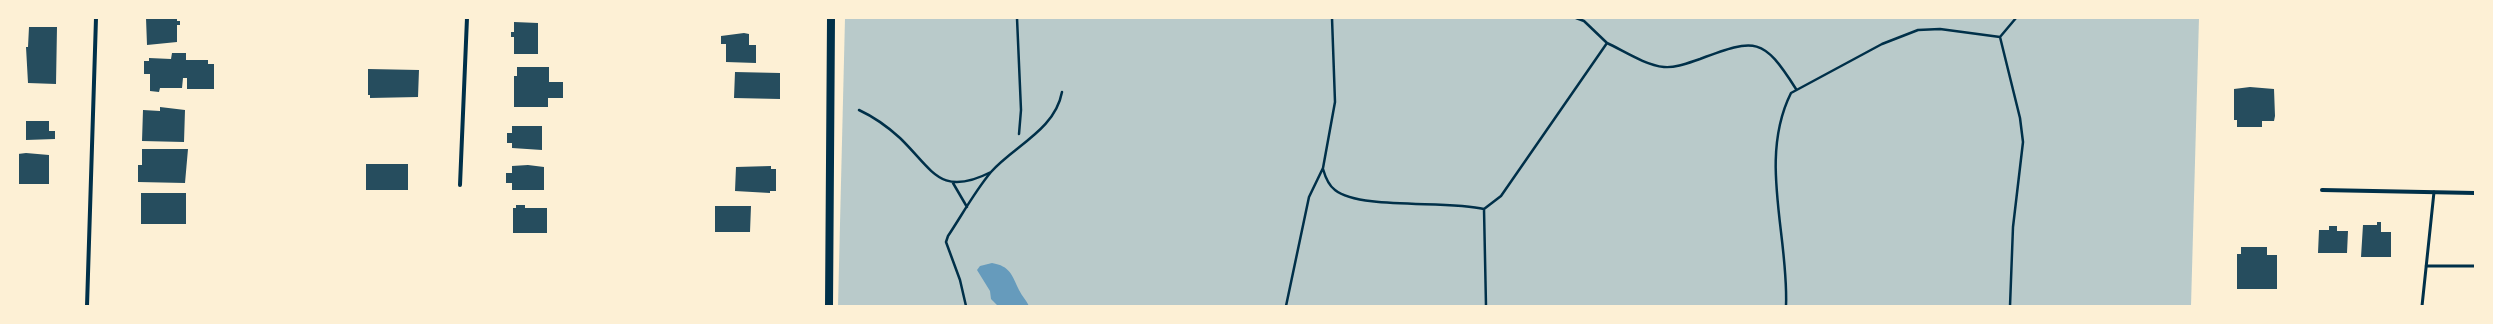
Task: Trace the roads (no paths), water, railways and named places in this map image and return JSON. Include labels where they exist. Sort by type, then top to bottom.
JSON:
[{"type":"main road","points":[[829,306],[831,18]]},
{"type":"street","points":[[87,306],[96,18]]},
{"type":"street","points":[[460,185],[468,18]]},
{"type":"street","points":[[2322,190],[2475,193]]},
{"type":"lane","points":[[2422,306],[2434,192]]},
{"type":"lane","points":[[2426,266],[2475,266]]},
{"type":"water","points":[[992,263],[1003,266],[1010,272],[1029,306],[998,306],[991,299],[990,291],[977,270],[980,266]]}]
